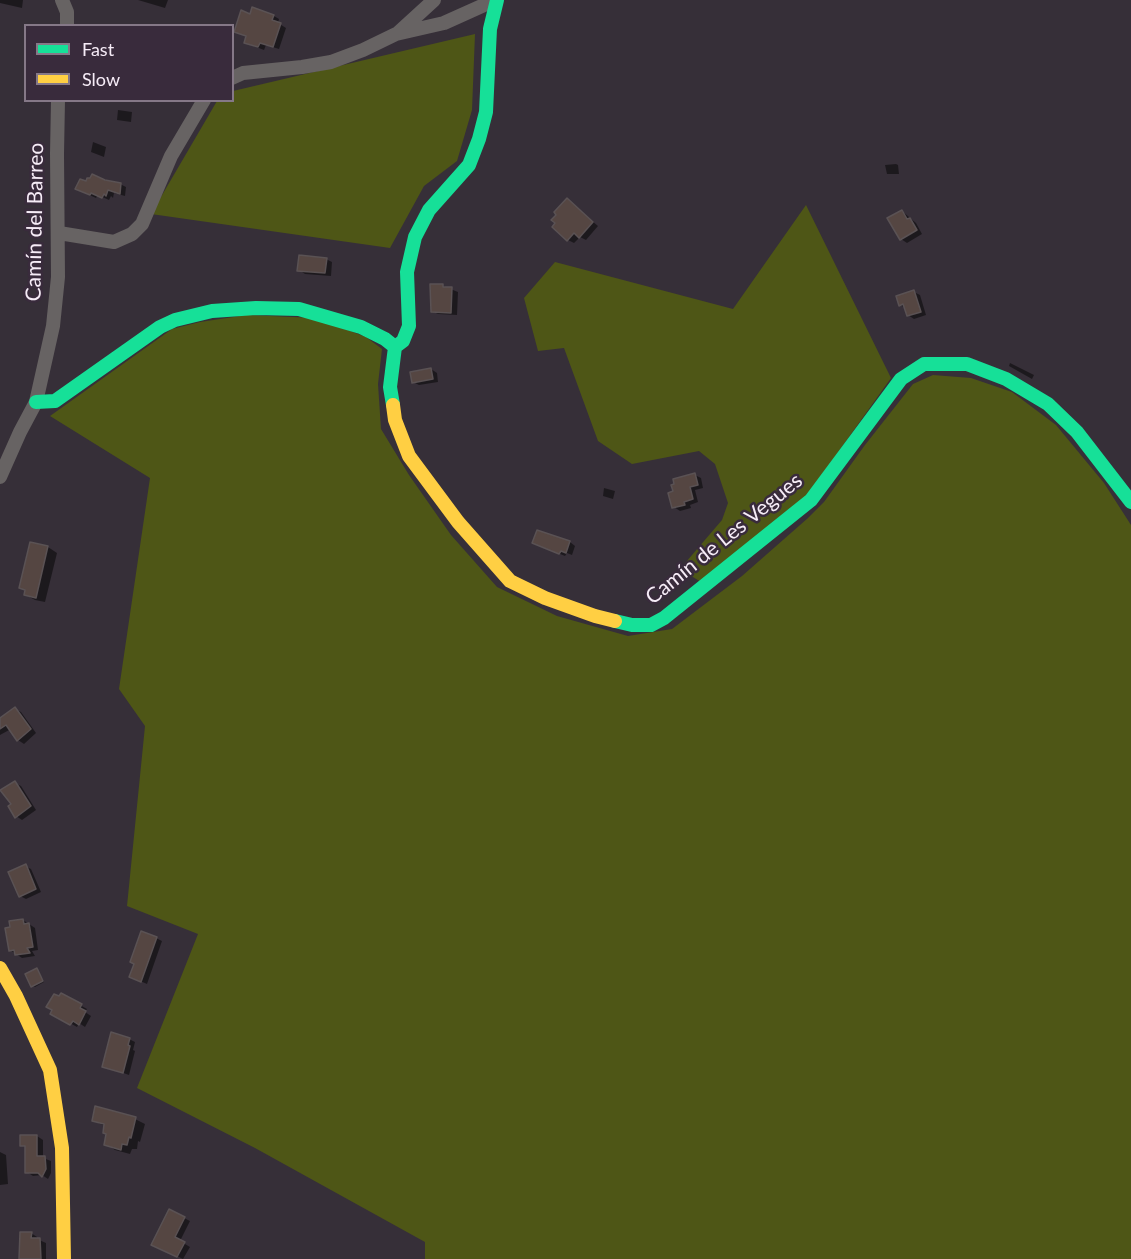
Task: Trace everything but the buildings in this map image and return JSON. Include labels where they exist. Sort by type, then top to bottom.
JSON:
[{"type":"street","points":[[62,0],[67,12],[67,24]]},
{"type":"street","points":[[396,34],[434,0]]},
{"type":"street","points":[[234,77],[243,73],[331,62],[396,34],[444,23],[496,0]]},
{"type":"street","points":[[36,402],[55,401],[160,327],[175,320],[212,311],[256,308],[299,309],[361,327],[395,347],[403,341],[409,326],[407,272],[415,237],[429,210],[470,165],[479,139],[486,112],[490,29],[496,0]]},
{"type":"street","name":"Camín del Barreo","points":[[0,477],[36,402],[53,326],[58,277],[58,102]]},
{"type":"street","points":[[58,233],[114,242],[132,234],[142,225],[171,156],[203,102]]},
{"type":"street","name":"Camín de Les Vegues","points":[[395,347],[390,387],[395,420],[409,456],[458,522],[510,581],[545,598],[595,616],[632,625],[651,625],[664,618],[812,500],[901,379],[924,364],[967,364],[1006,379],[1048,404],[1077,432],[1131,502]]},
{"type":"street","points":[[0,968],[16,996],[50,1070],[62,1148],[64,1259]]},
{"type":"green space","points":[[475,34],[472,110],[457,161],[424,186],[390,248],[151,214],[216,102],[234,102],[234,91]]},
{"type":"green space","points":[[806,205],[891,378],[806,497],[701,582],[680,569],[722,520],[728,503],[715,464],[699,451],[632,464],[598,441],[564,348],[538,351],[524,298],[555,262],[733,309]]},
{"type":"green space","points":[[247,315],[316,318],[366,337],[382,349],[378,384],[381,429],[409,475],[451,535],[497,587],[557,616],[628,636],[672,629],[742,576],[808,518],[824,502],[913,384],[933,375],[971,378],[1012,392],[1056,425],[1104,483],[1131,525],[1131,1259],[425,1259],[425,1242],[255,1148],[137,1088],[198,934],[127,906],[145,726],[119,689],[150,478],[50,416],[172,329]]},
{"type":"traffic: fast","points":[[395,347],[403,341],[409,326],[407,272],[415,237],[429,210],[469,165],[479,139],[486,112],[490,29],[497,0]]},
{"type":"traffic: fast","points":[[36,402],[55,401],[160,327],[175,320],[212,311],[256,308],[299,309],[361,327],[385,339],[395,347],[390,387],[393,405]]},
{"type":"traffic: fast","points":[[615,621],[632,625],[651,625],[664,618],[811,500],[901,379],[924,364],[967,364],[1006,379],[1048,404],[1077,432],[1131,502]]},
{"type":"traffic: slow","points":[[393,405],[395,420],[409,456],[458,522],[510,581],[545,598],[615,621]]},
{"type":"traffic: slow","points":[[0,968],[16,996],[50,1070],[62,1148],[64,1259]]}]
